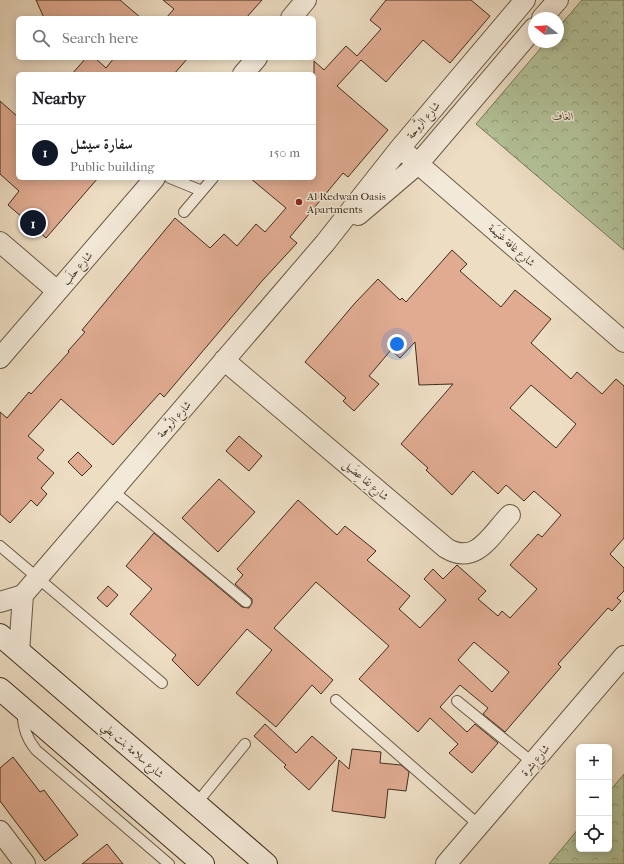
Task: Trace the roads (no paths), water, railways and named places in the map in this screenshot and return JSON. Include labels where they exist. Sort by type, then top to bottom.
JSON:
[{"type":"main road","name":"شارع سلامة بنت بطي","points":[[0,635],[266,864]]},
{"type":"main road","points":[[0,689],[203,864]]},
{"type":"street","points":[[293,16],[306,0]]},
{"type":"street","name":"شارع الرَّوحة","points":[[23,595],[325,243],[400,148],[525,0]]},
{"type":"street","points":[[547,12],[558,0]]},
{"type":"street","name":"شارع الرَّوحة","points":[[325,243],[418,164],[528,35]]},
{"type":"street","points":[[245,72],[255,60]]},
{"type":"street","name":"شارع غافة غنَّيمَة","points":[[400,148],[624,342]]},
{"type":"street","name":"شارع حلَب","points":[[0,358],[153,180]]},
{"type":"street","points":[[0,242],[57,291]]},
{"type":"street","name":"شارع نِقا عِضَيل","points":[[224,360],[446,548],[455,553],[462,555],[476,551],[510,515]]},
{"type":"street","points":[[0,602],[23,595],[19,652]]},
{"type":"street","name":"شارع بِشرة","points":[[446,864],[624,656]]},
{"type":"street","points":[[0,831],[25,864]]},
{"type":"lane","points":[[175,180],[202,191]]},
{"type":"lane","points":[[184,212],[211,180]]},
{"type":"lane","points":[[112,490],[246,602]]},
{"type":"lane","points":[[0,546],[162,683]]},
{"type":"lane","points":[[336,700],[480,826]]},
{"type":"lane","points":[[457,700],[532,762]]},
{"type":"lane","points":[[23,709],[24,728],[31,744],[36,750],[170,864]]},
{"type":"lane","points":[[196,804],[245,744]]},
{"type":"place","name":"Al Redwan Oasis Apartments","points":[[299,202]]},
{"type":"place","name":"سفارة سيشل","points":[[33,223]]},
{"type":"park label","name":"الغاف","points":[[563,116]]}]
